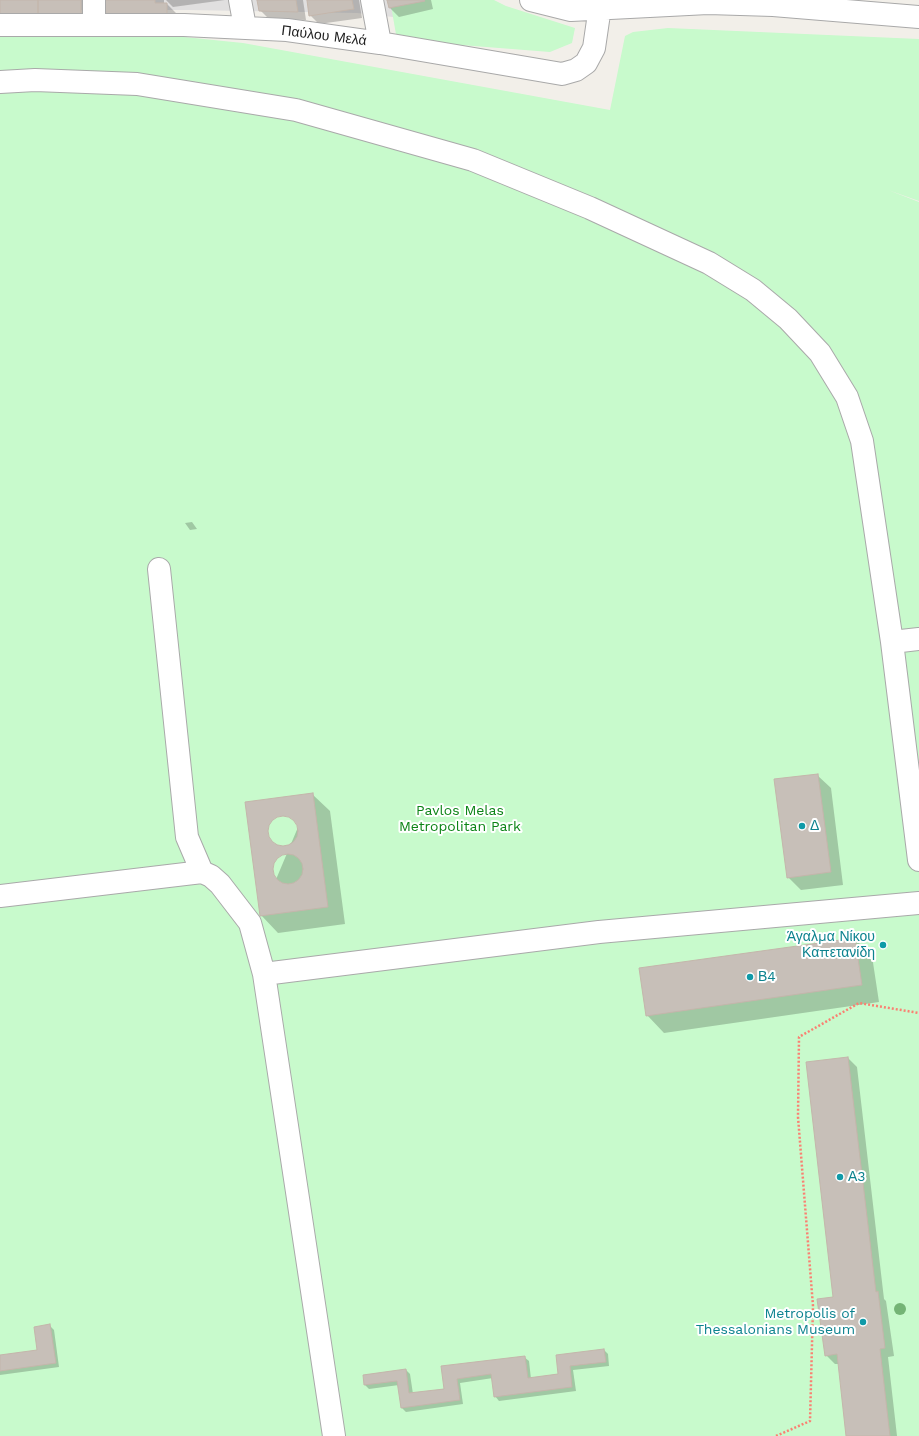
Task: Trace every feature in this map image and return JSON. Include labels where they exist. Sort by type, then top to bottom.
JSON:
[{"type":"street","points":[[94,0],[94,24]]},
{"type":"street","points":[[240,0],[245,27]]},
{"type":"street","points":[[372,0],[380,43]]},
{"type":"street","points":[[531,0],[571,10],[600,5],[708,3],[774,5],[919,17]]},
{"type":"street","name":"Παύλου Μελά","points":[[0,25],[94,24],[245,27],[287,30],[380,43],[562,74],[576,70],[586,63],[594,48],[600,5]]},
{"type":"street","points":[[0,82],[35,80],[136,84],[296,110],[473,160],[590,208],[709,263],[753,290],[788,319],[820,353],[847,397],[862,441],[892,642],[919,860]]},
{"type":"street","points":[[159,569],[187,837],[202,872]]},
{"type":"street","points":[[892,642],[919,639]]},
{"type":"street","points":[[0,896],[202,872],[211,876],[220,884],[250,923],[264,974],[334,1436]]},
{"type":"street","points":[[264,974],[599,932],[919,903]]},
{"type":"path","points":[[776,1436],[810,1421],[813,1306],[798,1117],[799,1037],[859,1003],[919,1012]]},
{"type":"shaded area","points":[[0,0],[474,0],[393,17],[357,13],[187,10],[0,10]]},
{"type":"green space","points":[[390,0],[494,0],[506,6],[575,28],[572,43],[550,52],[397,40]]},
{"type":"green space","name":"Pavlos Melas Metropolitan Park","points":[[668,28],[919,39],[919,201],[888,190],[919,202],[919,1436],[0,1436],[0,34],[135,32],[243,43],[610,110],[625,36],[633,32]]},
{"type":"building","points":[[0,0],[38,0],[38,16],[0,17]]},
{"type":"building","points":[[38,0],[81,0],[81,15],[38,16]]},
{"type":"building","points":[[105,0],[155,0],[155,3],[167,3],[167,17],[106,18]]},
{"type":"building","points":[[257,0],[296,0],[298,12],[259,11]]},
{"type":"building","points":[[307,0],[352,0],[354,9],[309,16]]},
{"type":"building","points":[[387,0],[424,0],[425,1],[389,8]]},
{"type":"building","name":"Δ","points":[[818,774],[831,872],[787,878],[774,779]]},
{"type":"building","points":[[313,793],[328,907],[260,916],[245,802]]},
{"type":"building","points":[[283,816],[293,821],[298,831],[293,841],[283,846],[273,841],[268,831],[273,821]]},
{"type":"building","points":[[288,854],[298,859],[303,869],[298,879],[288,884],[278,879],[273,869],[278,859]]},
{"type":"building","name":"Β4","points":[[855,938],[862,985],[646,1016],[639,968]]},
{"type":"building","name":"Α3","points":[[848,1057],[876,1292],[878,1291],[885,1348],[880,1349],[890,1436],[846,1436],[837,1354],[825,1356],[817,1299],[833,1297],[806,1062]]},
{"type":"building","points":[[50,1324],[56,1363],[0,1371],[0,1355],[37,1350],[34,1327]]},
{"type":"building","points":[[604,1349],[606,1362],[570,1366],[572,1387],[494,1397],[491,1374],[457,1379],[460,1400],[401,1408],[397,1381],[364,1385],[363,1375],[406,1369],[409,1393],[444,1389],[441,1366],[525,1356],[528,1378],[558,1374],[556,1355]]},
{"type":"place","name":"Δ","points":[[802,826]]},
{"type":"place","name":"Άγαλμα Νίκου Καπετανίδη","points":[[883,945]]},
{"type":"place","name":"Β4","points":[[750,977]]},
{"type":"place","name":"Α3","points":[[840,1177]]},
{"type":"place","name":"Metropolis of Thessalonians Museum","points":[[863,1322]]}]
